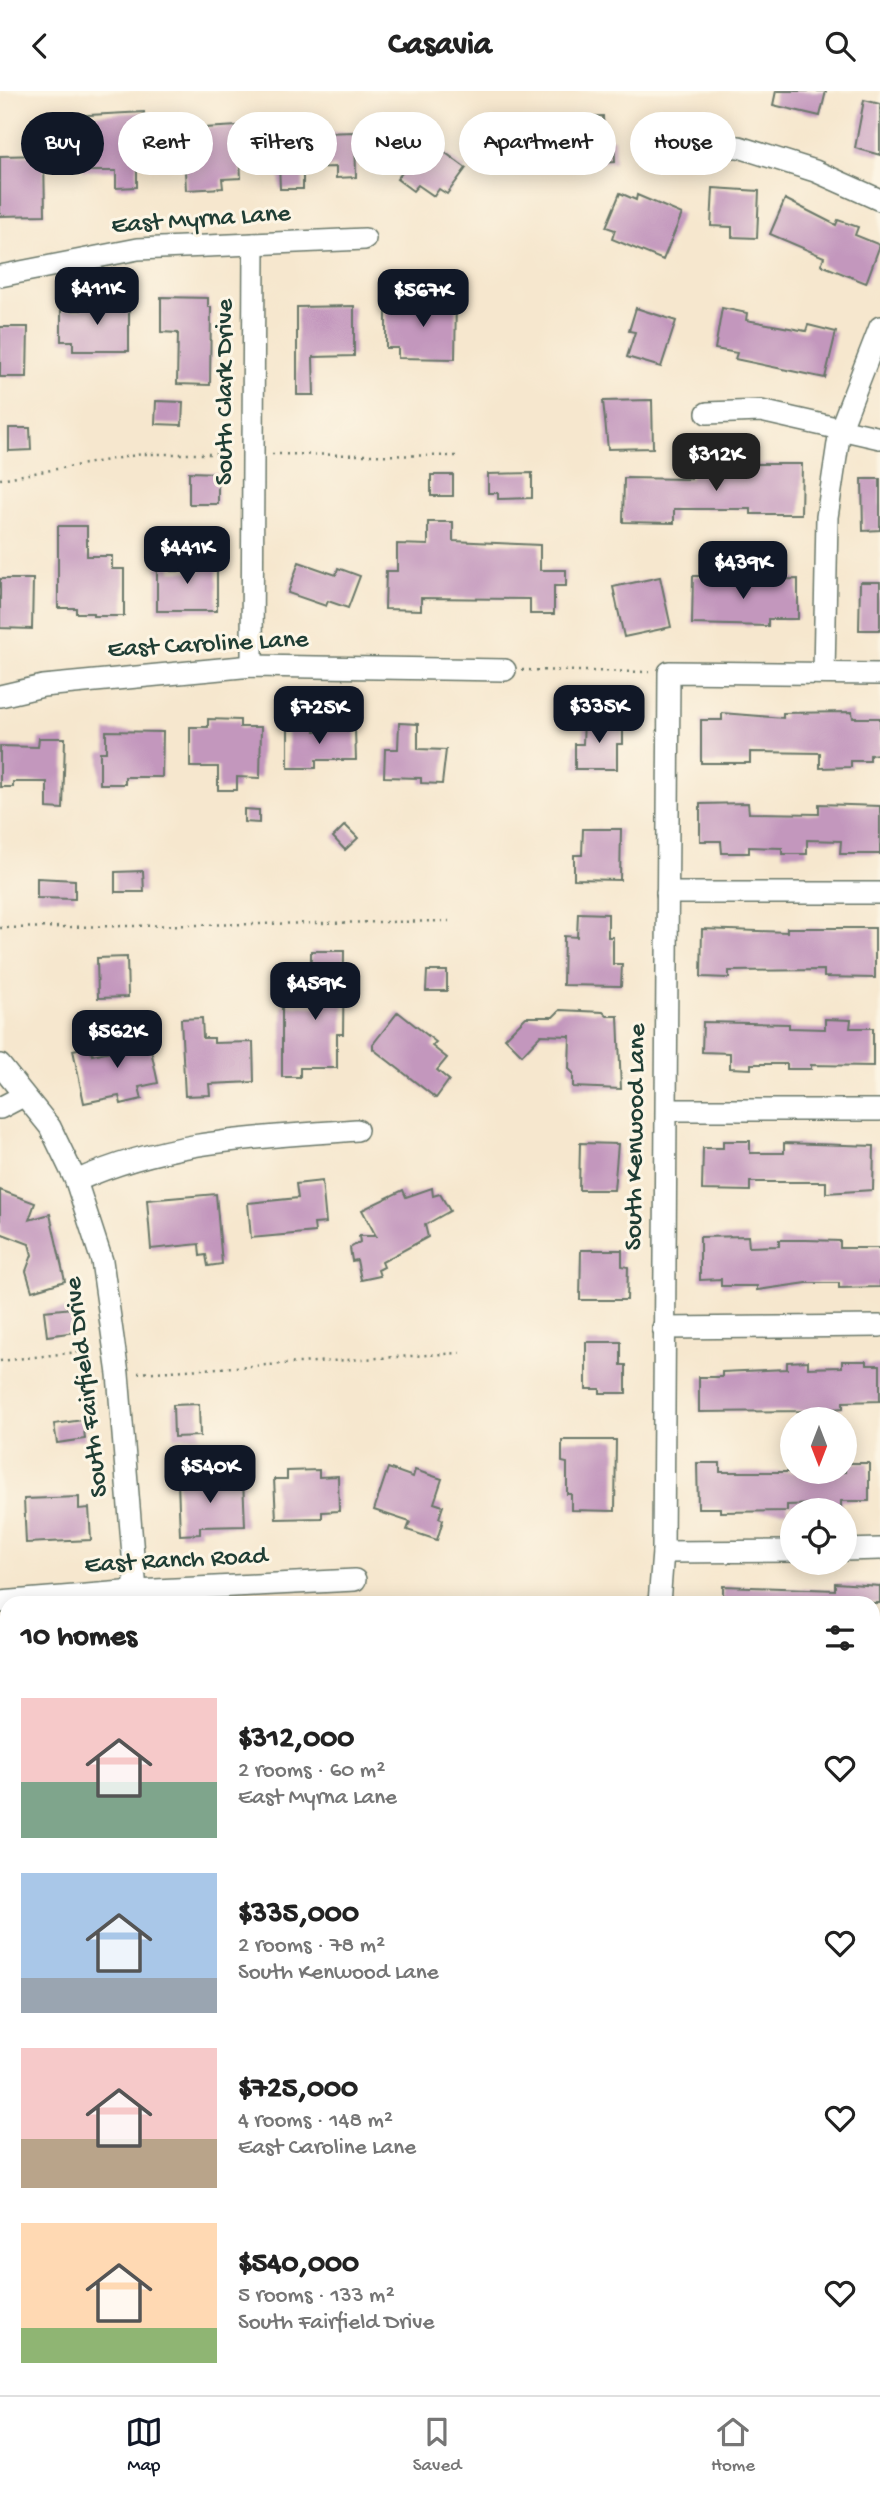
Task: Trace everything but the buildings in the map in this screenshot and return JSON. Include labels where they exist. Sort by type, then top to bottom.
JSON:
[{"type":"street","points":[[736,147],[816,171],[880,200]]},
{"type":"street","name":"East Myrna Lane","points":[[0,276],[138,249],[365,239]]},
{"type":"street","name":"South Clark Drive","points":[[252,666],[254,244]]},
{"type":"street","points":[[824,673],[827,517],[840,430],[880,327]]},
{"type":"street","points":[[707,413],[761,411],[880,438]]},
{"type":"street","name":"East Caroline Lane","points":[[0,696],[43,685],[252,666],[505,670]]},
{"type":"street","points":[[669,672],[880,674]]},
{"type":"street","name":"South Kenwood Lane","points":[[660,1596],[663,1552],[669,672]]},
{"type":"street","points":[[667,893],[880,893]]},
{"type":"street","name":"South Fairfield Drive","points":[[0,1065],[50,1127],[76,1181],[102,1261],[116,1350],[136,1596]]},
{"type":"street","points":[[0,1108],[23,1096]]},
{"type":"street","points":[[667,1110],[880,1110]]},
{"type":"street","points":[[76,1181],[113,1164],[202,1142],[357,1130]]},
{"type":"street","points":[[663,1328],[880,1327]]},
{"type":"street","points":[[857,1550],[880,1549]]},
{"type":"street","points":[[663,1552],[780,1551]]},
{"type":"street","name":"East Ranch Road","points":[[149,1596],[355,1580]]},
{"type":"path","points":[[0,479],[142,454],[457,456]]},
{"type":"path","points":[[505,670],[669,672]]},
{"type":"path","points":[[0,928],[449,921]]},
{"type":"path","points":[[0,1361],[88,1350],[116,1350]]},
{"type":"path","points":[[118,1374],[460,1353]]}]
